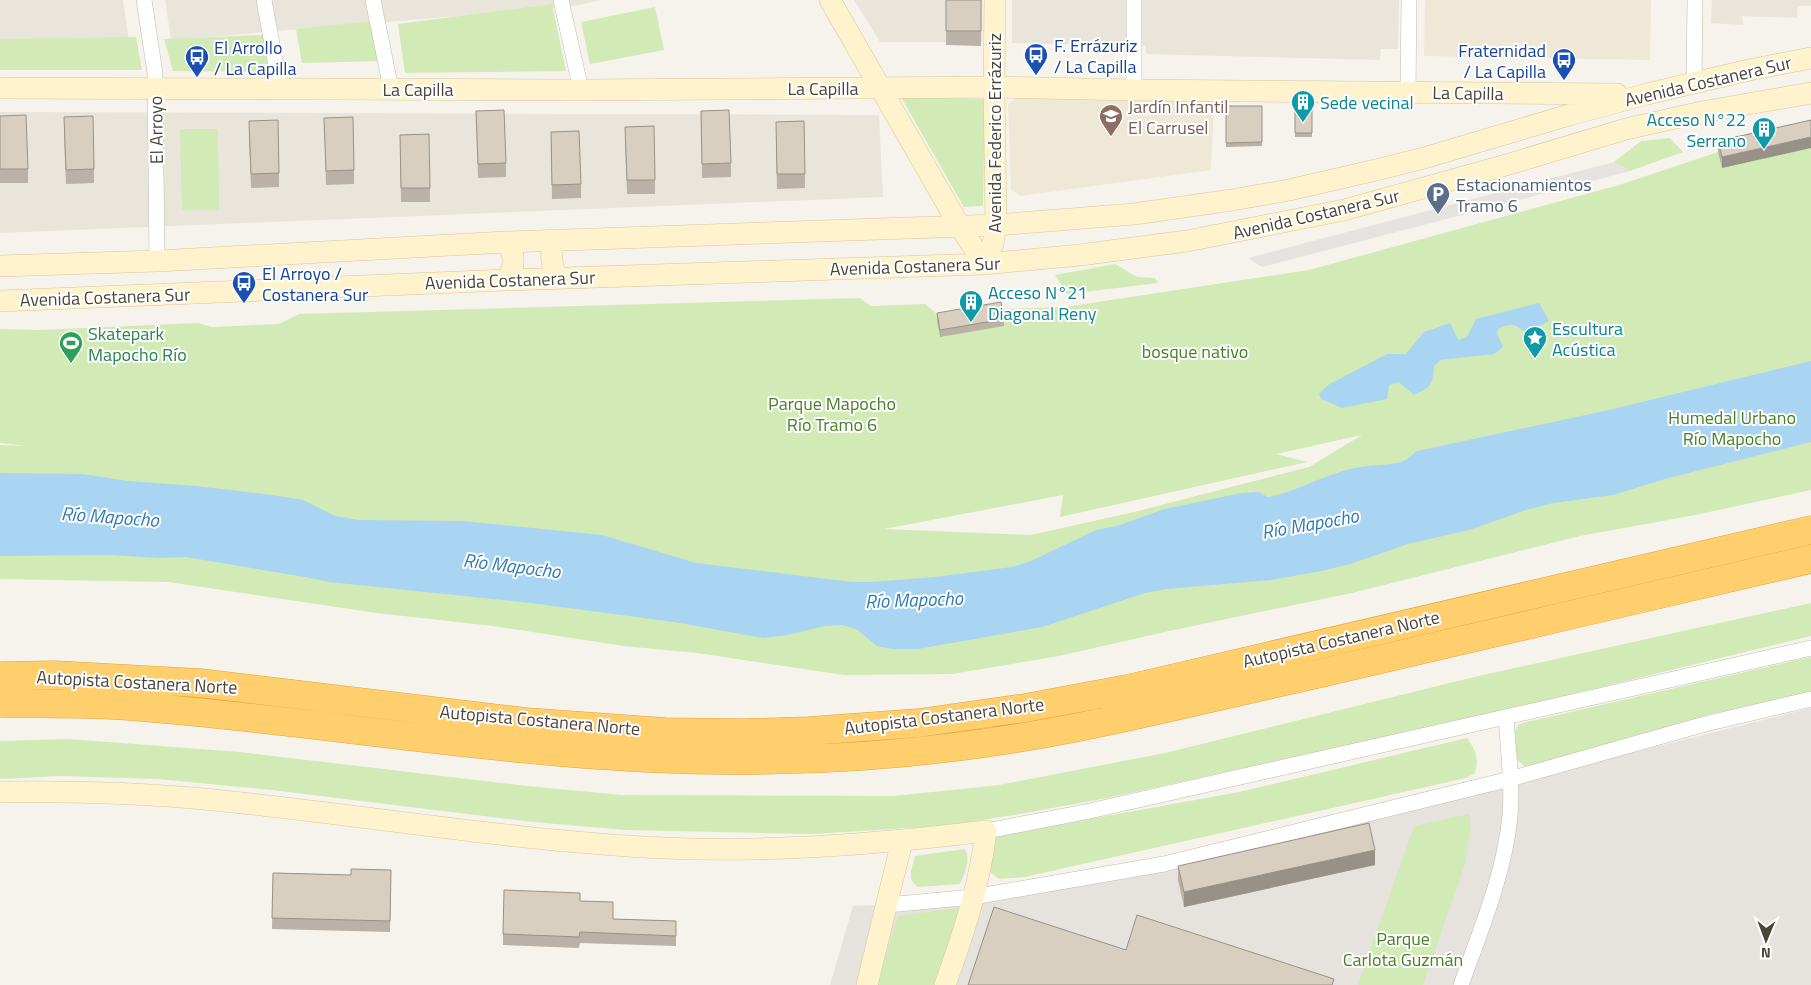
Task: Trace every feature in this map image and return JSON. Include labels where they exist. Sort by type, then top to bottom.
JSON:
[{"type":"highway","name":"Autopista Costanera Norte","points":[[0,676],[55,675],[200,683],[526,722],[665,732],[742,732],[869,728],[1025,708],[1127,689],[1811,530]]},
{"type":"highway","name":"Autopista Costanera Norte","points":[[0,703],[125,706],[284,721],[519,748],[632,758],[763,760],[887,754],[1012,739],[1083,726],[1452,643],[1811,559]]},
{"type":"street","name":"El Arroyo","points":[[144,0],[154,59],[157,260]]},
{"type":"street","points":[[264,0],[280,88]]},
{"type":"street","points":[[373,0],[391,89]]},
{"type":"street","points":[[561,0],[581,90]]},
{"type":"street","points":[[830,0],[959,225],[984,264]]},
{"type":"street","name":"Avenida Federico Errázuriz","points":[[984,264],[993,244],[996,225],[995,0]]},
{"type":"street","points":[[1134,0],[1134,90]]},
{"type":"street","points":[[1408,92],[1409,0]]},
{"type":"street","points":[[1677,118],[1691,100],[1694,83],[1695,0]]},
{"type":"street","name":"Avenida Costanera Sur","points":[[0,266],[506,242],[996,225],[1134,214],[1290,190],[1424,158],[1647,94],[1749,70],[1811,58]]},
{"type":"street","name":"La Capilla","points":[[0,88],[155,87],[581,90],[994,87],[1647,94]]},
{"type":"street","name":"Avenida Costanera Sur","points":[[0,301],[558,278],[984,264],[1061,257],[1187,241],[1344,210],[1506,165],[1592,138],[1677,118],[1811,93]]},
{"type":"street","points":[[556,240],[551,260],[553,270],[558,278]]},
{"type":"street","points":[[506,242],[512,254],[513,263],[507,280]]},
{"type":"street","points":[[157,260],[158,277],[168,295]]},
{"type":"street","points":[[0,792],[103,794],[211,800],[538,838],[665,848],[751,849],[902,841],[986,831],[1085,812],[1811,648]]},
{"type":"street","points":[[887,906],[973,897],[1164,864],[1510,779],[1705,724],[1811,699]]},
{"type":"street","points":[[1461,985],[1492,898],[1504,853],[1510,816],[1506,717]]},
{"type":"street","points":[[945,985],[973,897],[982,860],[986,831]]},
{"type":"street","points":[[867,985],[902,841]]},
{"type":"shaded area","points":[[0,0],[123,0],[129,42],[0,44]]},
{"type":"shaded area","points":[[165,0],[602,0],[568,7],[171,40]]},
{"type":"shaded area","points":[[854,0],[983,0],[982,42],[880,42]]},
{"type":"shaded area","points":[[1012,0],[1399,0],[1398,49],[1381,49],[1380,60],[1146,54],[1145,46],[1012,43]]},
{"type":"shaded area","points":[[1425,0],[1651,0],[1650,60],[1424,56]]},
{"type":"shaded area","points":[[1712,0],[1811,0],[1811,6],[1798,6],[1797,18],[1742,16],[1743,25],[1711,23]]},
{"type":"shaded area","name":"Jardín Infantil El Carrusel","points":[[1016,98],[1214,101],[1211,170],[1020,196],[1011,189],[1008,104]]},
{"type":"shaded area","points":[[0,112],[879,115],[883,197],[0,233]]},
{"type":"shaded area","name":"Estacionamientos Tramo 6","points":[[1614,162],[1630,171],[1262,267],[1248,258]]},
{"type":"shaded area","points":[[1811,708],[1811,985],[830,985],[853,906],[983,900],[1240,851]]},
{"type":"green space","points":[[552,4],[566,71],[405,73],[398,24]]},
{"type":"green space","points":[[655,7],[664,50],[590,64],[581,22]]},
{"type":"green space","points":[[373,21],[381,61],[302,63],[296,29]]},
{"type":"green space","points":[[263,35],[271,72],[173,71],[164,39]]},
{"type":"green space","points":[[136,37],[142,70],[0,70],[0,39]]},
{"type":"green space","points":[[901,97],[985,99],[983,206],[964,207]]},
{"type":"green space","points":[[180,129],[218,129],[219,210],[182,210]]},
{"type":"green space","points":[[1811,131],[1811,490],[1695,515],[1580,536],[1352,593],[1059,656],[952,674],[844,675],[697,653],[624,646],[493,626],[377,613],[168,582],[0,579],[0,445],[27,446],[0,443],[0,329],[39,330],[198,323],[212,327],[279,324],[299,314],[860,298],[871,306],[925,304],[943,319],[1001,309],[1065,307],[1309,270],[1619,185],[1718,152]],"holes":[[[1362,435],[1309,467],[1134,512],[1031,535],[884,529],[1063,495],[1060,517],[1307,462],[1276,454]]]},
{"type":"green space","points":[[1670,138],[1683,152],[1630,171],[1614,162],[1641,141]]},
{"type":"green space","points":[[1115,264],[1137,277],[1155,278],[1158,283],[1067,294],[1055,275]]},
{"type":"green space","points":[[1811,603],[1811,636],[1486,715],[1107,798],[942,826],[813,834],[626,830],[533,822],[272,790],[158,779],[61,776],[0,779],[0,741],[69,739],[240,752],[527,786],[622,795],[894,796],[999,785],[1165,753],[1474,677]]},
{"type":"green space","points":[[1811,657],[1811,692],[1712,714],[1535,766],[1524,766],[1516,758],[1514,732],[1519,724]]},
{"type":"green space","points":[[1467,738],[1475,751],[1477,763],[1475,773],[1466,778],[1025,877],[999,879],[989,871],[996,836],[1239,792]]},
{"type":"green space","name":"Parque Carlota Guzmán","points":[[1469,814],[1471,827],[1465,864],[1423,985],[1358,985],[1414,826]]},
{"type":"green space","points":[[965,849],[967,862],[960,884],[918,887],[912,881],[911,869],[915,856]]},
{"type":"green space","points":[[958,908],[958,920],[936,985],[877,985],[898,916]]},
{"type":"water","points":[[1539,303],[1549,321],[1526,333],[1513,325],[1506,325],[1498,329],[1497,333],[1503,347],[1494,354],[1440,360],[1434,366],[1430,385],[1414,395],[1399,382],[1389,385],[1387,399],[1342,408],[1321,399],[1319,394],[1328,385],[1387,354],[1406,354],[1424,332],[1450,323],[1458,340],[1467,337],[1476,319]]},
{"type":"water","name":"Río Mapocho","points":[[1811,361],[1811,442],[1665,479],[1613,495],[1553,503],[1526,510],[1469,530],[1408,544],[1350,564],[1326,570],[1271,580],[1166,589],[1145,593],[1042,627],[918,649],[892,649],[877,646],[856,629],[842,625],[825,626],[787,635],[763,638],[674,622],[531,603],[329,582],[186,557],[160,558],[111,555],[0,556],[0,473],[82,474],[128,481],[196,486],[303,500],[335,516],[359,520],[463,521],[602,535],[696,563],[852,582],[935,577],[1012,567],[1031,561],[1096,530],[1117,526],[1165,509],[1241,493],[1258,492],[1268,497],[1278,495],[1350,469],[1401,462],[1417,451],[1609,410]]},
{"type":"building","points":[[946,0],[981,0],[981,31],[946,31]]},
{"type":"building","name":"Sede vecinal","points":[[1295,104],[1312,105],[1312,133],[1295,133]]},
{"type":"building","points":[[1226,106],[1262,106],[1262,142],[1226,143]]},
{"type":"building","points":[[504,110],[506,163],[478,164],[476,111]]},
{"type":"building","points":[[729,110],[731,163],[702,164],[701,111]]},
{"type":"building","points":[[26,115],[28,169],[0,169],[0,116]]},
{"type":"building","points":[[93,116],[94,169],[66,170],[64,117]]},
{"type":"building","points":[[353,117],[354,170],[326,171],[324,118]]},
{"type":"building","points":[[278,120],[279,173],[251,174],[249,121]]},
{"type":"building","points":[[1811,120],[1811,137],[1722,157],[1718,141]]},
{"type":"building","points":[[804,121],[805,174],[777,174],[776,122]]},
{"type":"building","points":[[654,126],[655,180],[627,180],[625,127]]},
{"type":"building","points":[[579,131],[581,184],[552,185],[551,132]]},
{"type":"building","points":[[429,134],[430,188],[401,188],[400,135]]},
{"type":"building","points":[[1001,302],[1004,319],[940,330],[937,313]]},
{"type":"building","points":[[1369,823],[1375,850],[1184,892],[1178,866]]},
{"type":"building","points":[[351,869],[391,870],[390,921],[272,918],[273,873],[351,875]]},
{"type":"building","points":[[504,890],[580,893],[580,901],[613,902],[613,919],[676,921],[676,936],[580,932],[579,937],[503,934]]},
{"type":"building","points":[[994,907],[1126,950],[1137,915],[1334,979],[1332,985],[968,985]]},
{"type":"place","name":"F. Errázuriz / La Capilla","points":[[1036,76]]},
{"type":"place","name":"El Arrollo / La Capilla","points":[[197,78]]},
{"type":"place","name":"Fraternidad / La Capilla","points":[[1564,81]]},
{"type":"place","name":"Sede vecinal","points":[[1303,123]]},
{"type":"place","name":"Jardín Infantil El Carrusel","points":[[1111,137]]},
{"type":"place","name":"Acceso N°22 Serrano","points":[[1764,150]]},
{"type":"place","name":"Estacionamientos Tramo 6","points":[[1438,215]]},
{"type":"place","name":"El Arroyo / Costanera Sur","points":[[244,304]]},
{"type":"place","name":"Acceso N°21 Diagonal Reny","points":[[971,323]]},
{"type":"place","name":"Escultura Acústica","points":[[1535,359]]},
{"type":"place","name":"Skatepark Mapocho Río","points":[[71,364]]},
{"type":"park label","name":"bosque nativo","points":[[1195,351]]},
{"type":"park label","name":"Parque Mapocho Río Tramo 6","points":[[832,413]]},
{"type":"park label","name":"Humedal Urbano Río Mapocho","points":[[1732,427]]}]
